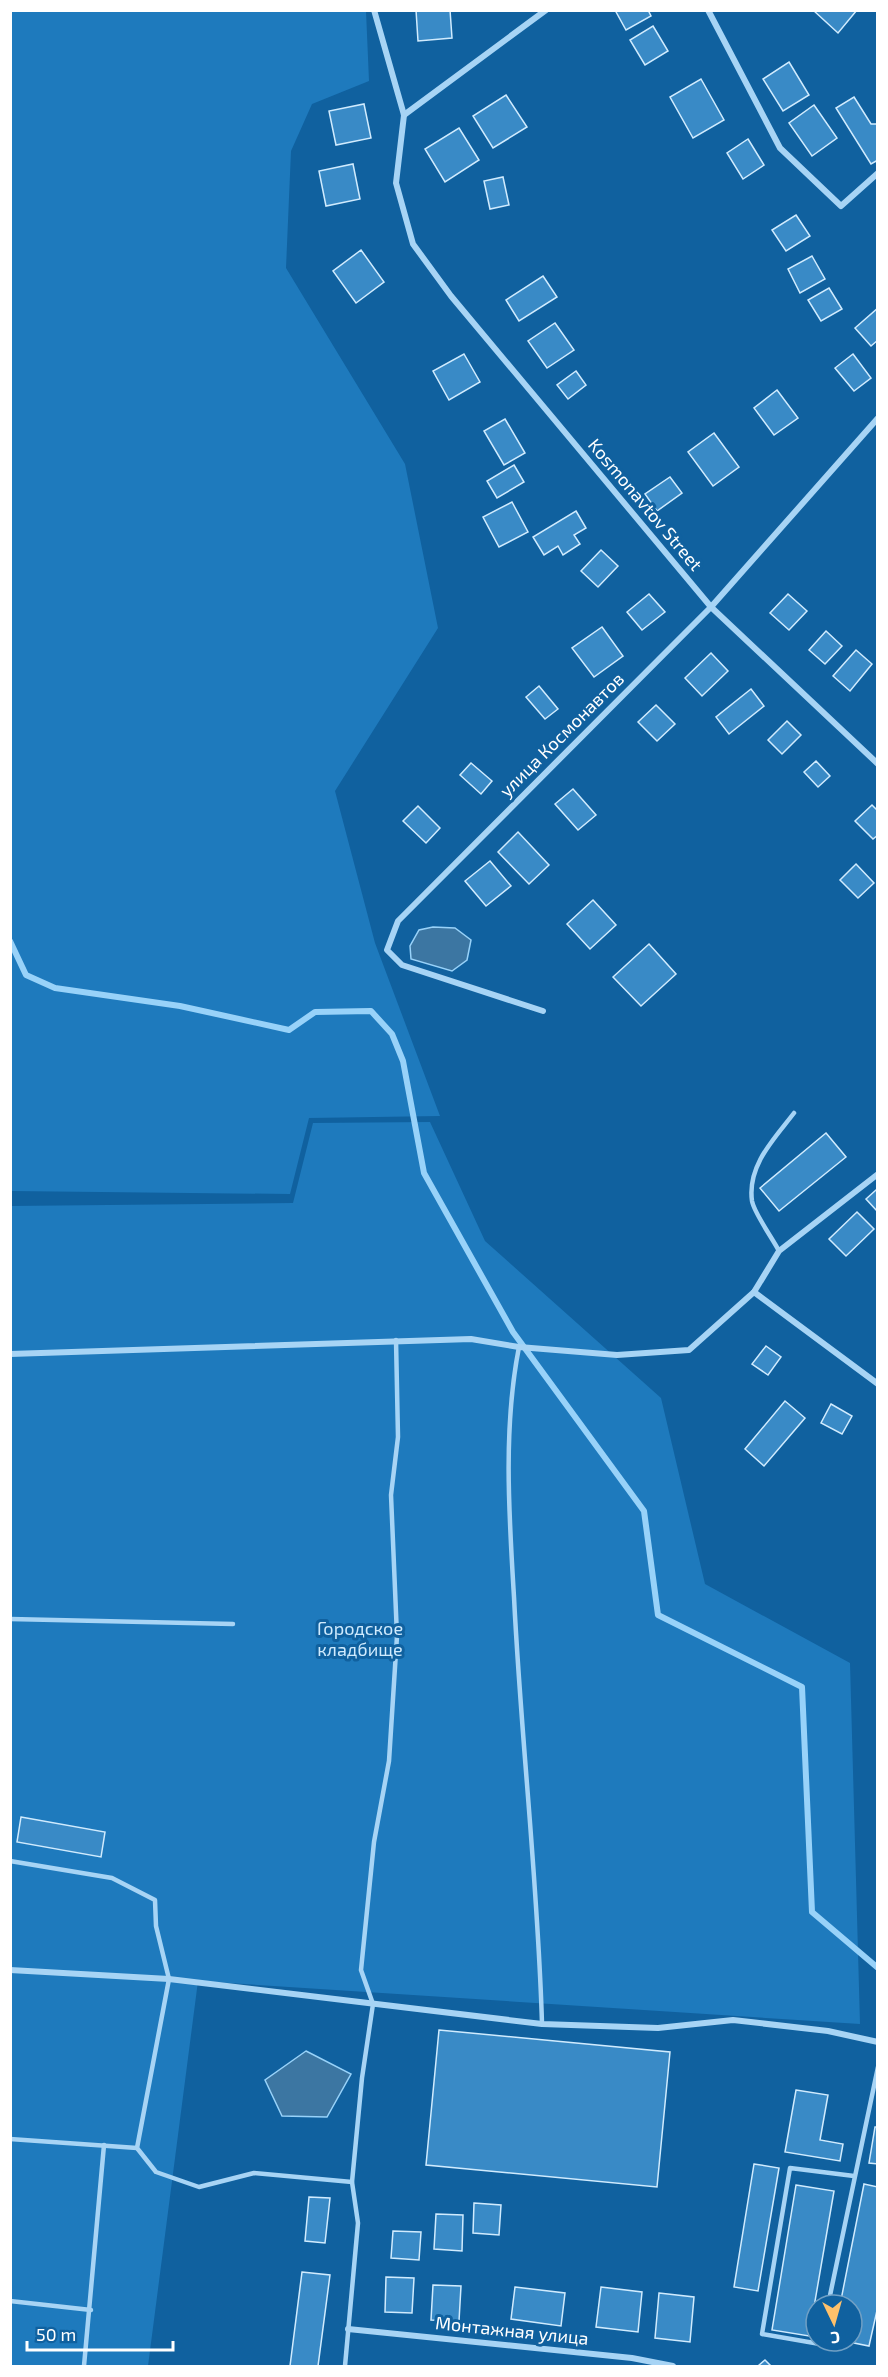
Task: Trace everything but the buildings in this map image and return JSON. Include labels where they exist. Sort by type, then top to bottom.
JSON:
[{"type":"street","points":[[374,10],[404,115],[546,10]]},
{"type":"street","points":[[708,10],[780,148],[841,206],[878,173]]},
{"type":"street","name":"Kosmonavtov Street","points":[[404,115],[396,183],[412,244],[466,314],[711,607],[878,764]]},
{"type":"street","name":"улица Космонавтов","points":[[543,1011],[402,965],[387,950],[398,921],[711,607],[878,418]]},
{"type":"street","points":[[10,1354],[471,1339],[519,1347],[617,1354],[689,1350],[754,1292],[779,1251],[878,1174]]},
{"type":"street","points":[[754,1292],[878,1384]]},
{"type":"street","points":[[10,1970],[169,1979],[542,2024],[658,2028],[733,2020],[828,2031],[878,2042]]},
{"type":"street","name":"Монтажная улица","points":[[348,2329],[632,2358],[673,2367]]},
{"type":"lane","points":[[779,1251],[752,1202],[756,1166],[762,1154],[794,1113]]},
{"type":"lane","points":[[345,2367],[358,2223],[352,2182],[362,2078],[373,2004],[361,1970],[374,1842],[389,1761],[397,1636],[390,1495],[398,1437],[396,1340]]},
{"type":"lane","points":[[519,1347],[510,1390],[510,1542],[520,1707],[540,1934],[542,2024]]},
{"type":"lane","points":[[10,1619],[233,1624]]},
{"type":"lane","points":[[10,1861],[112,1878],[155,1900],[156,1926],[169,1979],[137,2148]]},
{"type":"lane","points":[[830,2293],[878,2067]]},
{"type":"lane","points":[[10,2139],[137,2148],[156,2172],[199,2187],[254,2173],[352,2182]]},
{"type":"lane","points":[[84,2367],[91,2310],[104,2145]]},
{"type":"lane","points":[[804,2341],[762,2334],[790,2168],[854,2176]]},
{"type":"lane","points":[[10,2301],[91,2310]]},
{"type":"green space","points":[[11,10],[366,11],[369,81],[312,104],[291,151],[286,268],[405,464],[438,628],[335,791],[375,943],[440,1116],[309,1118],[290,1194],[11,1191]]},
{"type":"green space","name":"Городское кладбище","points":[[430,1122],[485,1241],[661,1398],[705,1584],[850,1663],[860,2024],[198,1981],[148,2366],[11,2366],[10,1206],[293,1203],[313,1123]]},
{"type":"shaded area","points":[[433,927],[455,928],[471,940],[467,960],[452,971],[411,959],[410,946],[419,930]]},
{"type":"shaded area","points":[[306,2051],[351,2074],[327,2117],[282,2116],[265,2080]]},
{"type":"waterway","points":[[10,941],[26,975],[55,988],[180,1006],[289,1030],[315,1012],[371,1011],[392,1034],[403,1061],[424,1173],[513,1332],[644,1511],[658,1615],[802,1687],[812,1912],[878,1968]]}]
